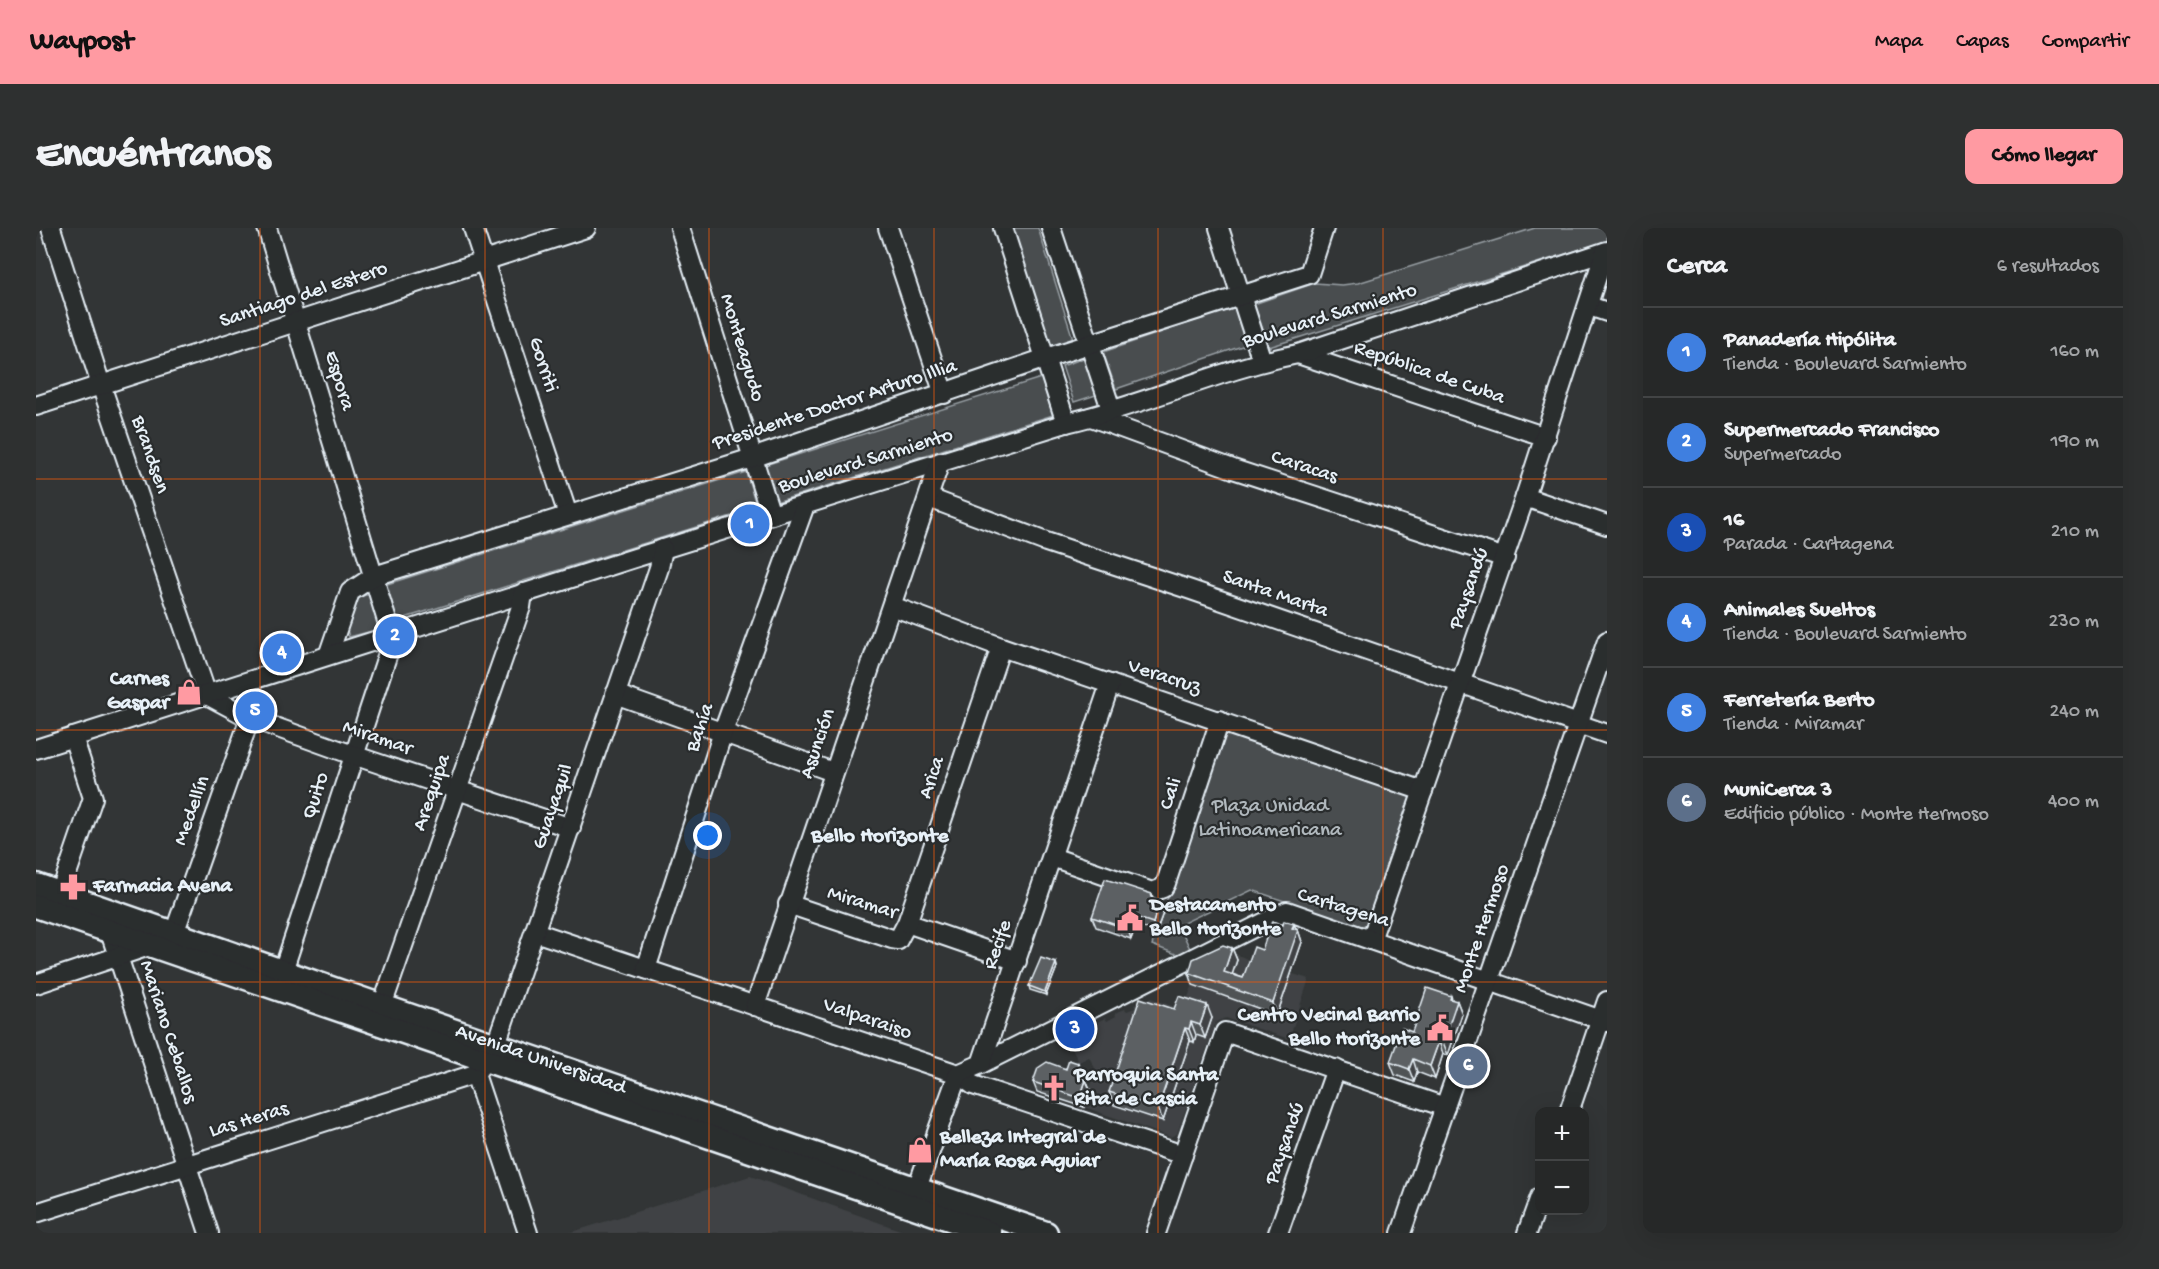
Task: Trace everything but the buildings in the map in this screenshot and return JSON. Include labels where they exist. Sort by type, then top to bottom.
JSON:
[{"type":"main road","name":"Avenida Universidad","points":[[36,885],[60,894],[113,923],[163,944],[485,1059],[914,1197],[981,1226],[1046,1233]]},
{"type":"main road","name":"Avenida Universidad","points":[[36,906],[113,923]]},
{"type":"main road","name":"Avenida Universidad","points":[[163,944],[283,971],[382,1006],[485,1059]]},
{"type":"street","name":"Brandsen","points":[[51,228],[101,386],[207,695]]},
{"type":"street","name":"Espora","points":[[267,228],[391,634]]},
{"type":"street","name":"Gorriti","points":[[473,228],[568,515]]},
{"type":"street","name":"Santiago del Estero","points":[[36,406],[586,228]]},
{"type":"street","name":"Monteagudo","points":[[680,228],[771,515]]},
{"type":"street","points":[[888,228],[944,394]]},
{"type":"street","points":[[1003,228],[1066,423]]},
{"type":"street","points":[[1051,228],[1112,412]]},
{"type":"street","points":[[1219,228],[1262,361]]},
{"type":"street","name":"Presidente Doctor Arturo Illia","points":[[350,592],[374,576],[752,458],[1046,358],[1309,274],[1324,228]]},
{"type":"street","name":"Paysandú","points":[[1371,940],[1526,497],[1606,252]]},
{"type":"street","name":"Boulevard Sarmiento","points":[[36,749],[207,695],[329,653],[1066,423],[1112,412],[1262,361],[1298,354],[1606,252]]},
{"type":"street","points":[[1589,306],[1607,312]]},
{"type":"street","name":"República de Cuba","points":[[1298,354],[1546,437]]},
{"type":"street","name":"Caracas","points":[[1091,417],[1233,469],[1505,558]]},
{"type":"street","name":"Asunción","points":[[755,1006],[940,462]]},
{"type":"street","points":[[1526,497],[1607,525]]},
{"type":"street","name":"Santa Marta","points":[[929,498],[1046,542],[1607,734]]},
{"type":"street","name":"Bahía","points":[[646,969],[723,732],[805,505]]},
{"type":"street","points":[[329,653],[364,547]]},
{"type":"street","name":"Guayaquil","points":[[485,1059],[535,932],[659,568],[663,549]]},
{"type":"street","name":"Arequipa","points":[[382,1006],[517,618],[524,592]]},
{"type":"street","name":"Veracruz","points":[[892,606],[1001,647],[1424,791]]},
{"type":"street","name":"Quito","points":[[283,971],[391,644],[391,634]]},
{"type":"street","name":"Monte Hermoso","points":[[1401,1233],[1607,641]]},
{"type":"street","name":"Arica","points":[[907,923],[1001,647]]},
{"type":"street","name":"Recife","points":[[981,1064],[1110,684]]},
{"type":"street","points":[[615,694],[833,772]]},
{"type":"street","name":"Miramar","points":[[207,695],[250,718],[571,828]]},
{"type":"street","name":"Medellín","points":[[163,944],[250,718]]},
{"type":"street","name":"Cali","points":[[1052,857],[1152,892],[1163,888],[1220,720]]},
{"type":"street","points":[[60,894],[93,798],[73,737]]},
{"type":"street","name":"Miramar","points":[[788,904],[898,940],[907,923],[1017,961]]},
{"type":"street","name":"Cartagena","points":[[981,1064],[1287,911],[1604,1020]]},
{"type":"street","name":"Mariano Ceballos","points":[[113,923],[119,957],[209,1233]]},
{"type":"street","name":"Valparaiso","points":[[535,932],[958,1074],[973,1085],[1183,1155]]},
{"type":"street","points":[[36,984],[163,944]]},
{"type":"street","points":[[1571,1107],[1604,1020],[1607,1001]]},
{"type":"street","points":[[1156,1233],[1225,1032],[1444,1107]]},
{"type":"street","points":[[485,1059],[528,1233]]},
{"type":"street","name":"Las Heras","points":[[36,1213],[185,1165],[485,1059]]},
{"type":"street","points":[[914,1197],[958,1074],[981,1064]]},
{"type":"street","name":"Paysandú","points":[[1278,1233],[1336,1070]]},
{"type":"street","points":[[1527,1233],[1535,1209]]},
{"type":"shaded area","points":[[1234,953],[1309,979],[1289,1039],[1226,1018],[1216,1022],[1177,1134],[1170,1137],[1084,1107],[1096,1070],[1089,1057],[1079,1062],[1071,1046],[1080,1041],[1076,1032],[1085,1028],[1087,1031],[1096,1026],[1095,1023],[1105,1018],[1107,1021],[1116,1016],[1115,1013],[1135,1008],[1134,1005],[1143,1000],[1144,1003],[1151,998],[1183,1010],[1198,971]]},
{"type":"shaded area","points":[[750,1176],[908,1233],[569,1233]]},
{"type":"green space","points":[[1011,228],[1038,228],[1074,342],[1051,349]]},
{"type":"green space","points":[[1535,228],[1607,228],[1607,241],[1269,347],[1254,304],[1315,283],[1342,285],[1358,283]]},
{"type":"green space","points":[[1236,307],[1248,344],[1116,389],[1103,352]]},
{"type":"green space","points":[[1084,358],[1096,395],[1074,402],[1062,366]]},
{"type":"green space","points":[[1041,378],[1053,415],[776,502],[765,465]]},
{"type":"green space","points":[[746,472],[757,508],[395,621],[384,585]]},
{"type":"green space","points":[[370,595],[379,626],[376,630],[349,637],[347,630],[357,600]]},
{"type":"green space","name":"Plaza Unidad Latinoamericana","points":[[1224,730],[1410,794],[1411,800],[1369,922],[1359,926],[1252,890],[1179,925],[1191,951],[1181,956],[1152,945]]},
{"type":"place","name":"Panadería Hipólita","points":[[750,524]]},
{"type":"place","name":"Supermercado Francisco","points":[[395,636]]},
{"type":"place","name":"Animales Sueltos","points":[[282,653]]},
{"type":"place","name":"Carnes Gaspar","points":[[189,692]]},
{"type":"place","name":"Ferretería Berto","points":[[255,711]]},
{"type":"place","name":"Farmacia Avena","points":[[73,887]]},
{"type":"place","name":"Destacamento Bello Horizonte","points":[[1130,918]]},
{"type":"place","name":"Centro Vecinal Barrio Bello Horizonte","points":[[1440,1028]]},
{"type":"place","name":"16","points":[[1075,1029]]},
{"type":"place","name":"MuniCerca 3","points":[[1468,1066]]},
{"type":"place","name":"Parroquia Santa Rita de Cascia","points":[[1054,1088]]},
{"type":"place","name":"Belleza Integral de María Rosa Aguiar","points":[[920,1150]]},
{"type":"district","name":"Bello Horizonte","points":[[880,837]]}]
